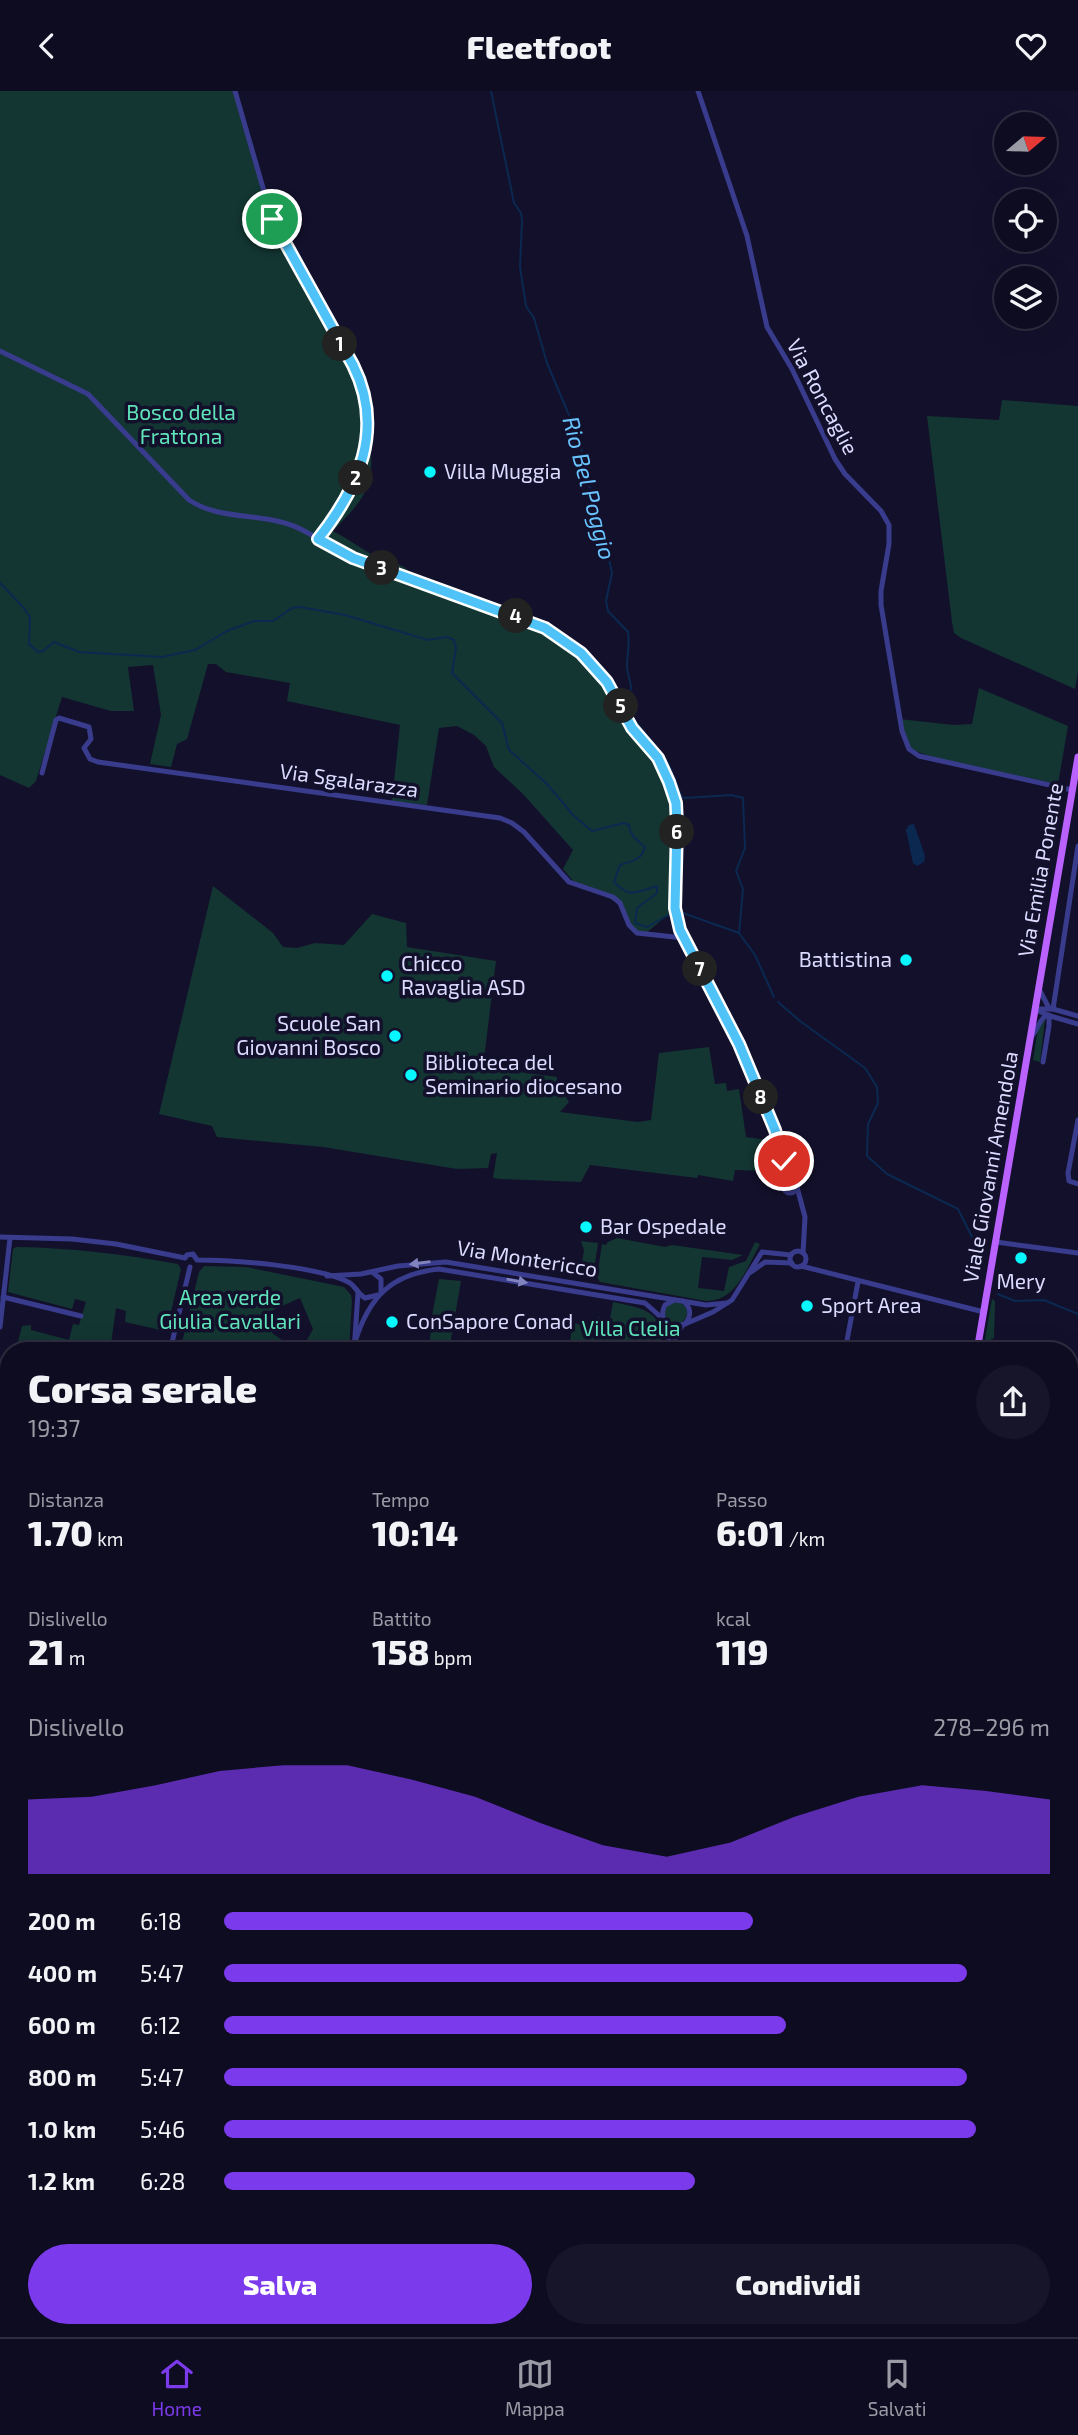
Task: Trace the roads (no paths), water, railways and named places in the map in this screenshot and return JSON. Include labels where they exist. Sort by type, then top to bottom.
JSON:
[{"type":"main road","name":"Via Emilia Ponente","points":[[1039,989],[1074,803],[1072,790],[1078,757]]},
{"type":"main road","name":"Viale Giovanni Amendola","points":[[979,1342],[1039,989]]},
{"type":"street","points":[[234,91],[272,219],[353,365],[361,381],[366,403],[366,449],[360,470],[351,489],[318,539]]},
{"type":"street","name":"Via Roncaglie","points":[[698,91],[747,236],[767,327],[792,369],[835,459],[845,474],[881,511],[889,525],[881,605],[902,731],[909,749],[919,756],[1072,790]]},
{"type":"street","points":[[0,351],[88,394],[189,500],[200,507],[215,512],[281,522],[299,528],[353,558],[545,628],[581,653],[598,669],[632,728],[658,758],[669,782],[676,803],[676,918],[739,1044],[775,1130],[788,1173],[797,1183],[805,1217],[800,1252]]},
{"type":"street","name":"Via Sgalarazza","points":[[42,773],[56,720],[59,718],[89,727],[91,739],[84,748],[90,759],[98,762],[500,818],[524,832],[569,882],[620,902],[629,925],[637,933],[684,938]]},
{"type":"street","points":[[1051,1008],[1078,846]]},
{"type":"street","points":[[1039,989],[1051,1008]]},
{"type":"street","points":[[1035,1009],[1051,1008],[1078,1016]]},
{"type":"street","points":[[1035,1009],[1078,1024]]},
{"type":"street","points":[[1031,1037],[1040,1020],[1048,1015]]},
{"type":"street","points":[[1044,1062],[1048,1015]]},
{"type":"street","points":[[1078,1120],[1068,1173],[1069,1181],[1078,1184]]},
{"type":"street","points":[[788,1173],[783,1188],[799,1197]]},
{"type":"street","points":[[785,1181],[792,1179]]},
{"type":"street","points":[[789,1193],[797,1187]]},
{"type":"street","name":"Via Montericco","points":[[0,1237],[72,1239],[116,1244],[185,1258],[193,1254],[197,1260],[245,1262],[327,1276],[351,1284],[370,1299],[403,1277],[422,1271],[454,1270],[645,1303],[665,1321]]},
{"type":"street","points":[[0,1327],[10,1238]]},
{"type":"street","points":[[996,1242],[1078,1253]]},
{"type":"street","points":[[665,1321],[674,1327],[683,1325],[727,1303],[736,1296],[760,1254],[765,1252],[791,1255],[800,1252]]},
{"type":"street","points":[[800,1252],[814,1271]]},
{"type":"street","points":[[760,1254],[760,1259],[765,1262],[792,1263],[814,1271],[984,1312]]},
{"type":"street","points":[[791,1255],[792,1263]]},
{"type":"street","points":[[185,1258],[185,1264],[190,1267]]},
{"type":"street","points":[[172,1342],[190,1267],[194,1266],[197,1260]]},
{"type":"street","name":"Via Montericco","points":[[327,1276],[361,1274],[433,1261],[716,1306],[727,1303]]},
{"type":"street","points":[[801,1266],[806,1261]]},
{"type":"street","points":[[748,1274],[765,1262]]},
{"type":"street","points":[[355,1342],[368,1310],[380,1293],[381,1279],[372,1272]]},
{"type":"street","points":[[355,1342],[356,1280],[361,1274]]},
{"type":"street","points":[[847,1342],[858,1282]]},
{"type":"street","points":[[3,1297],[81,1316]]},
{"type":"street","points":[[668,1342],[665,1305],[680,1300],[690,1312],[674,1342]]},
{"type":"water","points":[[914,824],[925,856],[924,862],[917,866],[913,863],[906,830],[909,825]]},
{"type":"waterway","name":"Rio Bel Poggio","points":[[491,91],[514,203],[521,213],[520,267],[526,306],[534,318],[547,363],[580,441],[585,473],[599,516],[612,573],[606,601],[608,611],[628,632],[627,666],[631,689],[623,699],[632,716],[666,760],[682,797],[731,795],[743,798],[745,848],[736,871],[743,889],[739,933]]},
{"type":"waterway","points":[[0,583],[30,617],[29,644],[38,652],[54,642],[79,652],[162,657],[195,650],[227,631],[254,621],[273,621],[292,608],[300,607],[345,615],[428,640],[447,637],[454,640],[456,648],[452,673],[502,723],[509,750],[547,784],[573,815],[592,831],[624,823],[629,825],[632,835],[645,847],[639,857],[620,865],[614,882],[625,891],[634,893],[657,886],[657,893],[637,908],[635,923],[647,927],[670,914],[683,913],[739,933],[755,955],[774,997]]},
{"type":"waterway","points":[[778,1002],[865,1068],[877,1087],[878,1103],[868,1124],[867,1156],[887,1174],[958,1209],[975,1243],[978,1275]]},
{"type":"waterway","points":[[998,1294],[1015,1301],[1044,1300],[1078,1314]]},
{"type":"place","name":"Villa Muggia","points":[[430,472]]},
{"type":"place","name":"Battistina","points":[[906,960]]},
{"type":"place","name":"Chicco Ravaglia ASD","points":[[387,976]]},
{"type":"place","name":"Scuole San Giovanni Bosco","points":[[395,1036]]},
{"type":"place","name":"Biblioteca del Seminario diocesano","points":[[411,1075]]},
{"type":"place","name":"Bar Ospedale","points":[[586,1227]]},
{"type":"place","name":"Mery","points":[[1021,1258]]},
{"type":"place","name":"Sport Area","points":[[807,1306]]},
{"type":"place","name":"ConSapore Conad","points":[[392,1322]]},
{"type":"park label","name":"Bosco della Frattona","points":[[181,425]]},
{"type":"park label","name":"Area verde Giulia Cavallari","points":[[230,1310]]},
{"type":"park label","name":"Villa Clelia","points":[[631,1329]]}]
